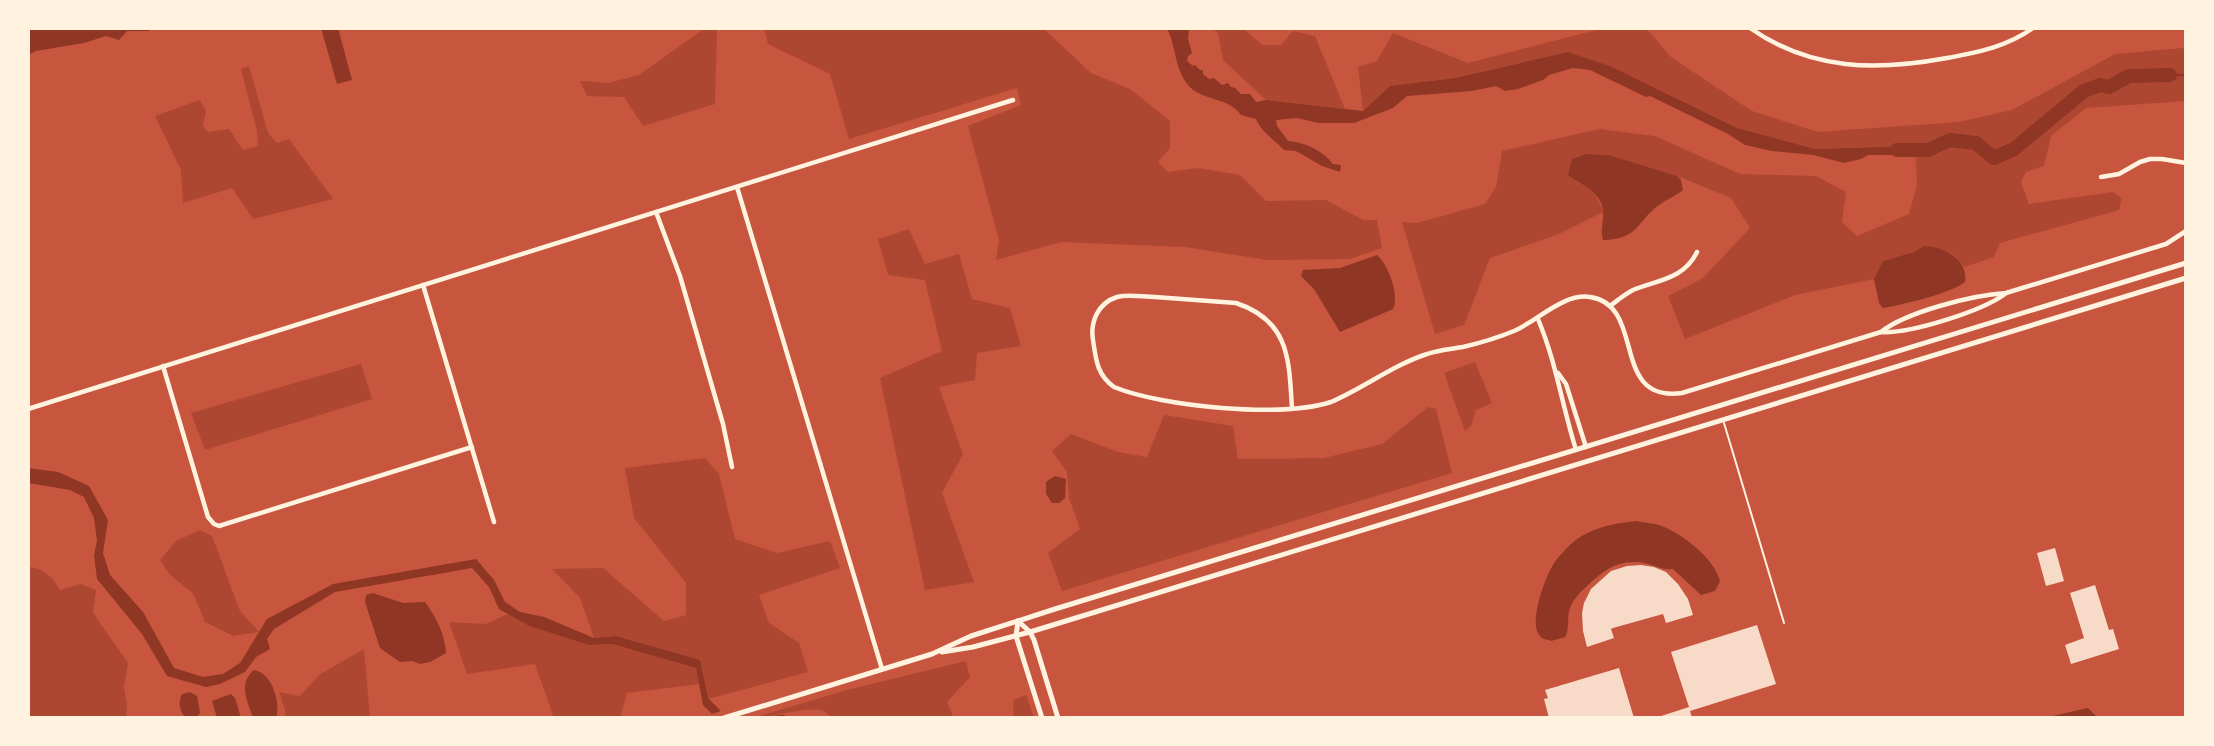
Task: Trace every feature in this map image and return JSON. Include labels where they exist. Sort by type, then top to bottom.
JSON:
[{"type":"street","points":[[1750,28],[1778,44],[1810,56],[1836,63],[1876,67],[1910,65],[1988,51],[2033,28]]},
{"type":"street","points":[[28,409],[1013,100]]},
{"type":"street","points":[[2101,177],[2119,174],[2150,159],[2186,163]]},
{"type":"street","points":[[737,187],[882,669]]},
{"type":"street","points":[[656,212],[680,276],[723,424],[732,467]]},
{"type":"street","points":[[1292,408],[1289,363],[1284,344],[1266,318],[1248,307],[1236,303],[1127,296],[1108,301],[1099,309],[1091,331],[1097,366],[1106,382],[1114,387],[1181,403],[1256,409],[1308,408],[1331,402],[1425,355],[1482,342],[1518,329],[1578,296],[1601,300],[1610,306],[1622,325],[1642,382],[1659,393],[1670,394],[1682,393],[1881,331],[1900,319],[1979,295],[2006,293],[2166,244],[2186,231]]},
{"type":"street","points":[[1610,306],[1626,293],[1676,274],[1691,265],[1697,252]]},
{"type":"street","points":[[932,654],[971,636],[1018,621],[2186,263]]},
{"type":"street","points":[[724,718],[932,654],[973,647],[1030,632],[2186,278]]},
{"type":"street","points":[[423,285],[494,522]]},
{"type":"street","points":[[1881,331],[1904,331],[1984,307],[2006,293]]},
{"type":"street","points":[[1538,319],[1549,345],[1576,450]]},
{"type":"street","points":[[163,366],[208,517],[214,524],[224,525],[472,447]]},
{"type":"street","points":[[1557,373],[1566,384],[1586,447]]},
{"type":"street","points":[[1566,418],[1576,415]]},
{"type":"street","points":[[1018,621],[1030,632],[1058,718]]},
{"type":"street","points":[[1018,621],[1016,636],[1042,718]]},
{"type":"lane","points":[[1719,406],[1784,623]]},
{"type":"shaded area","points":[[28,28],[155,28],[148,31],[127,31],[119,40],[106,36],[28,55]]},
{"type":"shaded area","points":[[321,28],[338,28],[352,80],[337,84]]},
{"type":"shaded area","points":[[705,28],[717,28],[715,104],[643,126],[624,97],[587,96],[580,81],[608,83],[639,75]]},
{"type":"shaded area","points":[[764,28],[1043,28],[1091,73],[1130,89],[1170,121],[1170,148],[1158,162],[1168,172],[1198,168],[1240,175],[1266,201],[1326,200],[1363,220],[1377,220],[1382,248],[1350,259],[1267,260],[1185,247],[1061,242],[996,260],[999,240],[968,126],[1021,105],[1017,88],[849,139],[830,74],[768,44]]},
{"type":"shaded area","points":[[1167,28],[1189,29],[1188,39],[1192,53],[1187,61],[1203,70],[1203,74],[1209,79],[1214,78],[1222,85],[1228,83],[1241,94],[1250,94],[1256,102],[1266,100],[1363,111],[1390,86],[1455,78],[1568,52],[1610,66],[1737,128],[1815,149],[1916,146],[1916,155],[1868,155],[1844,163],[1813,155],[1745,145],[1650,96],[1646,97],[1590,70],[1573,68],[1518,89],[1505,91],[1496,86],[1472,91],[1407,96],[1393,108],[1354,123],[1319,123],[1297,118],[1276,120],[1277,126],[1288,141],[1319,151],[1333,164],[1341,165],[1340,172],[1322,166],[1296,151],[1284,150],[1256,119],[1241,115],[1229,105],[1194,90],[1183,78]]},
{"type":"shaded area","points":[[1211,28],[1243,28],[1262,45],[1281,45],[1293,31],[1315,36],[1345,109],[1266,100],[1223,60],[1218,33]]},
{"type":"shaded area","points":[[1604,28],[1646,28],[1671,57],[1752,111],[1818,132],[1959,122],[2012,110],[2115,54],[2183,48],[2186,49],[2186,101],[2086,108],[2051,136],[2044,166],[2026,172],[2021,182],[2029,204],[2113,192],[2122,198],[2119,210],[2000,243],[1994,257],[1964,267],[1954,255],[1924,246],[1914,252],[1883,261],[1874,279],[1795,295],[1685,339],[1668,296],[1703,278],[1750,228],[1731,198],[1677,176],[1609,155],[1587,154],[1577,182],[1594,193],[1603,212],[1559,234],[1490,258],[1464,325],[1435,334],[1402,222],[1417,223],[1485,204],[1496,187],[1502,151],[1599,129],[1655,136],[1740,174],[1816,176],[1846,192],[1842,222],[1857,236],[1909,214],[1917,185],[1915,146],[1815,149],[1737,128],[1610,66],[1568,52],[1455,78],[1390,86],[1363,111],[1358,67],[1377,61],[1393,33],[1468,63]]},
{"type":"shaded area","points":[[249,66],[268,133],[277,143],[289,139],[333,199],[253,219],[232,188],[183,203],[181,170],[155,116],[200,100],[206,111],[203,126],[208,132],[229,129],[243,150],[258,146],[257,131],[241,69]]},
{"type":"shaded area","points":[[1587,154],[1609,155],[1677,176],[1681,180],[1683,190],[1659,205],[1636,229],[1624,237],[1603,240],[1603,211],[1599,198],[1568,175],[1572,159]]},
{"type":"shaded area","points":[[909,229],[925,264],[959,254],[972,299],[1010,308],[1021,346],[977,353],[975,380],[939,387],[963,454],[942,493],[974,582],[925,590],[880,378],[942,351],[925,280],[888,275],[878,239]]},
{"type":"shaded area","points":[[1924,246],[1946,252],[1959,261],[1965,274],[1965,282],[1938,294],[1883,308],[1879,303],[1874,279],[1883,261],[1914,252]]},
{"type":"shaded area","points":[[1377,255],[1392,281],[1395,296],[1393,309],[1340,332],[1314,289],[1301,276],[1303,270],[1340,268]]},
{"type":"shaded area","points":[[1475,362],[1492,403],[1476,410],[1471,426],[1465,431],[1444,373]]},
{"type":"shaded area","points":[[361,364],[372,399],[205,450],[191,413]]},
{"type":"shaded area","points":[[1428,407],[1436,409],[1452,473],[1062,591],[1048,553],[1080,529],[1069,498],[1067,472],[1052,451],[1071,434],[1118,452],[1147,457],[1164,415],[1233,426],[1238,459],[1324,458],[1382,444]]},
{"type":"shaded area","points":[[705,458],[719,474],[735,539],[777,553],[830,541],[840,568],[759,595],[769,623],[799,643],[808,672],[708,699],[699,660],[616,636],[594,638],[580,598],[552,569],[603,568],[664,621],[686,615],[686,583],[634,518],[625,468]]},
{"type":"shaded area","points":[[28,468],[58,472],[89,486],[108,520],[103,553],[110,575],[143,612],[174,668],[203,677],[223,674],[240,663],[267,619],[333,584],[476,559],[494,580],[505,602],[520,612],[544,617],[594,638],[616,636],[700,660],[708,698],[721,711],[712,714],[703,705],[696,668],[612,644],[589,645],[529,626],[499,609],[489,587],[472,568],[335,592],[274,629],[267,639],[270,649],[256,657],[245,672],[220,684],[206,687],[167,676],[142,634],[97,579],[94,518],[84,497],[70,490],[28,483]]},
{"type":"shaded area","points":[[1055,476],[1066,479],[1065,498],[1059,503],[1052,503],[1046,494],[1046,482]]},
{"type":"shaded area","points":[[1637,521],[1657,524],[1696,547],[1717,572],[1720,581],[1715,591],[1701,595],[1673,569],[1641,562],[1622,563],[1605,571],[1577,596],[1569,611],[1565,637],[1551,641],[1541,637],[1536,623],[1539,601],[1550,571],[1559,557],[1578,538],[1594,530]]},
{"type":"shaded area","points":[[200,530],[212,536],[240,611],[259,632],[233,636],[205,622],[193,593],[170,575],[160,560],[176,541]]},
{"type":"shaded area","points":[[28,567],[47,574],[60,590],[80,584],[96,590],[93,613],[128,663],[124,687],[126,718],[28,718]]},
{"type":"shaded area","points":[[373,593],[403,603],[425,602],[439,626],[446,653],[420,664],[413,661],[400,662],[380,648],[365,602],[366,595]]},
{"type":"shaded area","points":[[508,614],[529,626],[589,645],[612,644],[696,668],[699,684],[627,693],[620,718],[554,718],[535,664],[467,674],[449,622],[486,624]]},
{"type":"shaded area","points":[[364,649],[370,718],[285,718],[279,692],[300,696],[319,675]]},
{"type":"shaded area","points":[[966,661],[970,677],[947,702],[954,718],[833,718],[823,711],[808,710],[753,718],[847,690]]},
{"type":"shaded area","points":[[254,670],[266,677],[274,689],[276,718],[253,718],[245,686]]},
{"type":"shaded area","points":[[190,692],[197,696],[200,713],[196,718],[186,718],[180,706],[182,694]]},
{"type":"shaded area","points":[[231,694],[235,698],[241,718],[217,718],[212,701]]},
{"type":"shaded area","points":[[1026,695],[1034,718],[1014,718],[1013,700]]},
{"type":"shaded area","points":[[2088,708],[2098,718],[2044,718]]},
{"type":"building","points":[[2055,548],[2064,581],[2046,586],[2037,553]]},
{"type":"building","points":[[1641,565],[1666,572],[1688,599],[1693,615],[1666,623],[1663,614],[1613,628],[1614,638],[1587,647],[1582,613],[1591,589],[1611,571]]},
{"type":"building","points":[[2095,585],[2109,630],[2113,629],[2119,649],[2071,664],[2065,645],[2084,638],[2070,593]]},
{"type":"building","points":[[1757,625],[1776,684],[1690,711],[1692,718],[1655,718],[1689,707],[1671,652]]},
{"type":"building","points":[[1619,668],[1634,718],[1549,718],[1544,699],[1548,698],[1545,690]]},
{"type":"waterway","points":[[2170,75],[2186,75]]},
{"type":"waterway","points":[[1897,150],[1928,150],[1950,140],[1976,143],[1994,158],[2014,149],[2084,91],[2100,85],[2109,87],[2129,76],[2170,75]]},
{"type":"waterway","points":[[769,718],[787,718]]}]
